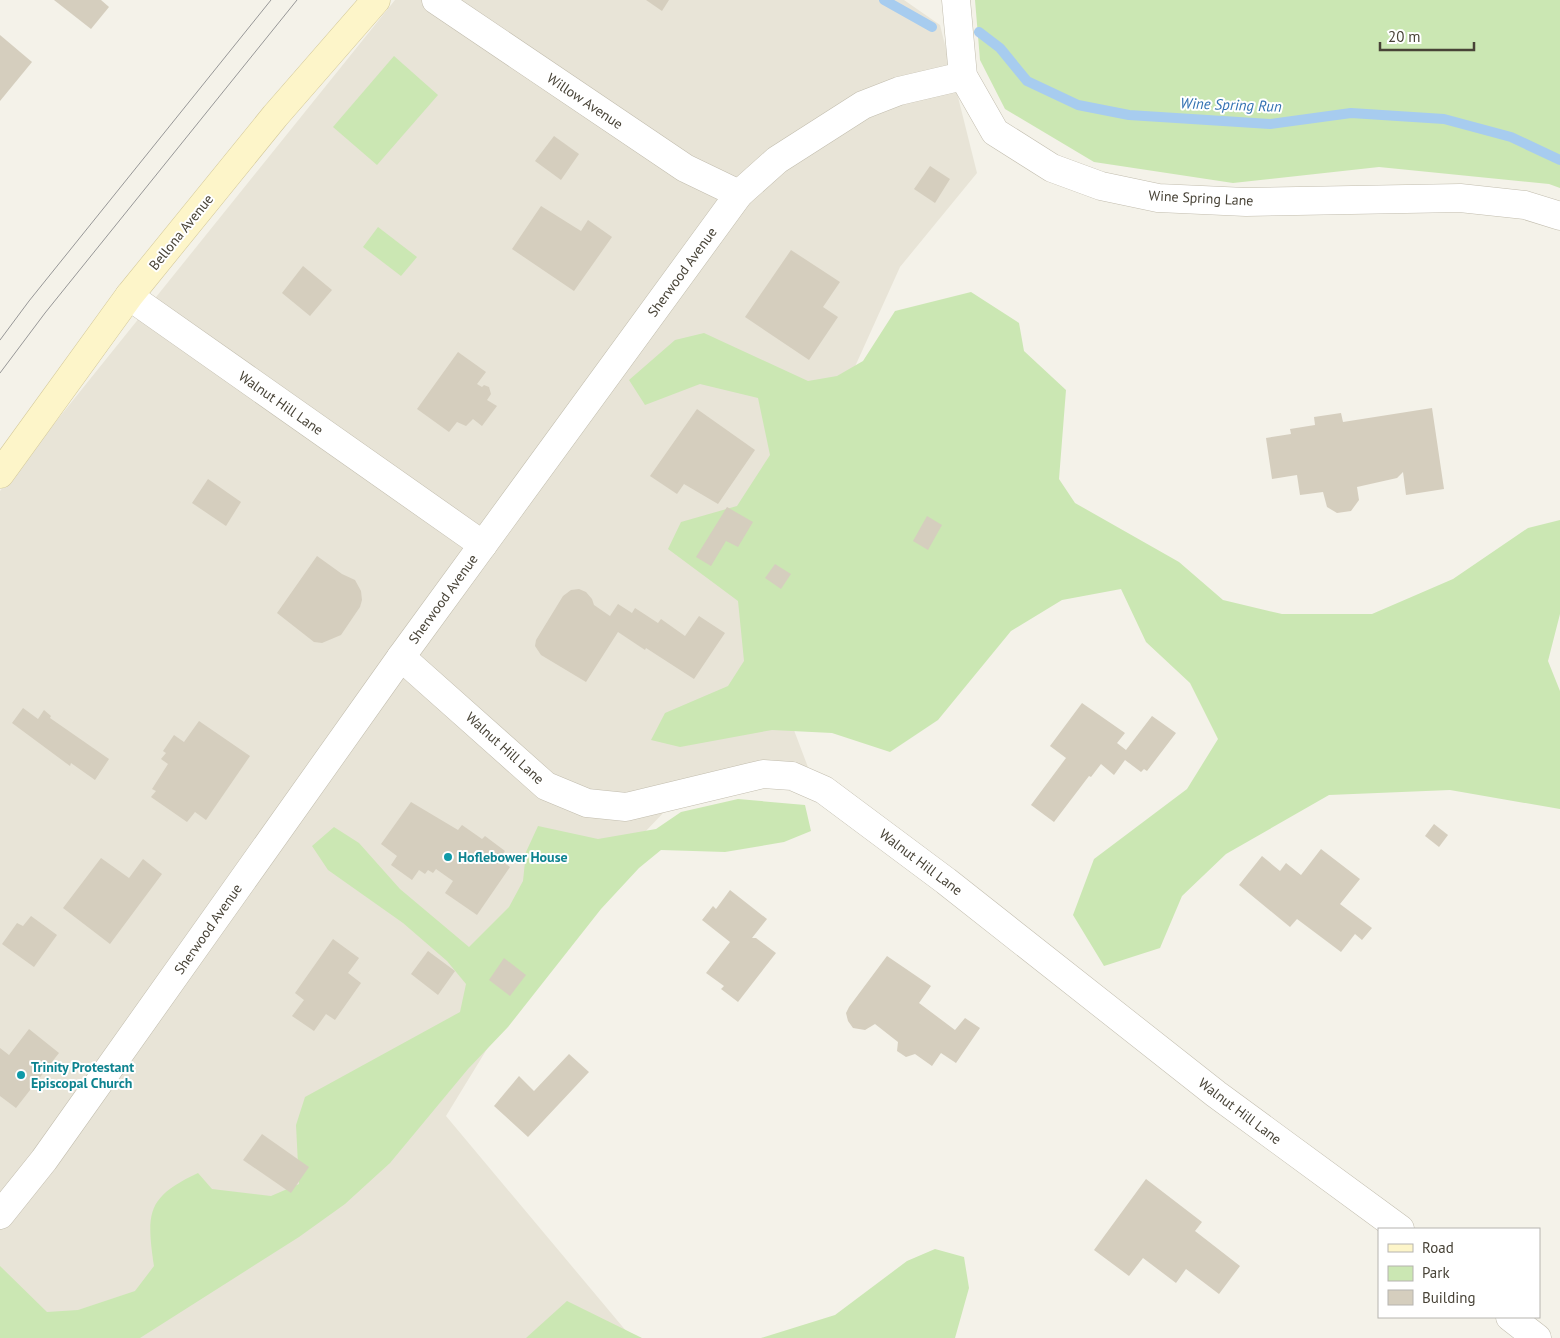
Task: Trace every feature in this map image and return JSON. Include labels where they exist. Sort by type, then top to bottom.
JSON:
[{"type":"street","name":"Bellona Avenue","points":[[0,474],[129,296],[275,116],[376,0]]},
{"type":"street","name":"Willow Avenue","points":[[436,0],[685,168],[739,194]]},
{"type":"street","name":"Wine Spring Lane","points":[[956,0],[963,76],[994,132],[1052,168],[1100,186],[1158,198],[1246,202],[1460,198],[1525,205],[1560,216]]},
{"type":"street","name":"Sherwood Avenue","points":[[0,1215],[44,1160],[401,657],[739,194],[777,160],[863,105],[899,91],[963,76]]},
{"type":"street","name":"Walnut Hill Lane","points":[[129,296],[482,545]]},
{"type":"street","name":"Walnut Hill Lane","points":[[401,657],[546,786],[587,803],[626,807],[763,774],[792,776],[824,790],[946,881],[1216,1094],[1399,1228]]},
{"type":"street","points":[[1511,1318],[1536,1338]]},
{"type":"shaded area","points":[[395,0],[904,0],[940,25],[977,173],[900,267],[820,444],[789,717],[817,791],[762,780],[689,786],[575,905],[446,1116],[632,1338],[51,1338],[0,1295],[0,491]]},
{"type":"green space","points":[[975,0],[1560,0],[1560,188],[1549,184],[1379,167],[1233,183],[1094,162],[1005,109],[980,60]]},
{"type":"green space","points":[[394,56],[438,95],[377,165],[333,127]]},
{"type":"green space","points":[[378,227],[417,257],[401,276],[363,247]]},
{"type":"green space","points":[[971,292],[1019,323],[1024,351],[1066,390],[1059,479],[1075,503],[1179,562],[1223,600],[1282,614],[1372,614],[1453,579],[1528,528],[1560,520],[1560,614],[1548,661],[1560,691],[1560,809],[1450,790],[1329,795],[1226,854],[1182,896],[1160,948],[1104,966],[1073,915],[1094,859],[1187,789],[1218,739],[1190,683],[1146,642],[1121,589],[1062,600],[1011,631],[938,720],[890,752],[832,733],[772,730],[680,747],[651,740],[665,713],[728,686],[744,661],[738,601],[668,549],[681,522],[737,506],[770,455],[758,398],[700,384],[645,405],[629,380],[675,340],[704,333],[808,381],[837,376],[863,361],[895,311]]},
{"type":"green space","points":[[738,799],[805,805],[811,831],[784,842],[725,852],[661,850],[639,868],[601,909],[508,1027],[468,1069],[390,1163],[345,1204],[299,1237],[140,1338],[0,1338],[0,1266],[47,1312],[78,1310],[135,1291],[154,1266],[150,1232],[151,1219],[154,1208],[168,1190],[198,1173],[212,1189],[271,1196],[299,1184],[296,1125],[305,1097],[460,1012],[466,984],[447,961],[403,923],[328,870],[312,846],[334,827],[359,843],[400,889],[469,947],[509,907],[523,881],[526,852],[538,826],[598,839],[656,829],[681,812]]},
{"type":"green space","points":[[935,1249],[964,1257],[969,1288],[955,1338],[761,1338],[835,1315],[907,1261]]},
{"type":"green space","points":[[567,1301],[642,1338],[526,1338]]},
{"type":"building","points":[[54,0],[101,0],[109,7],[91,29]]},
{"type":"building","points":[[646,0],[669,0],[662,11]]},
{"type":"building","points":[[0,35],[32,62],[0,101]]},
{"type":"building","points":[[554,136],[579,154],[561,180],[535,161]]},
{"type":"building","points":[[930,166],[950,179],[935,203],[914,189]]},
{"type":"building","points":[[541,206],[581,231],[588,220],[612,237],[574,291],[512,249]]},
{"type":"building","points":[[791,250],[840,282],[823,307],[838,317],[809,360],[745,317]]},
{"type":"building","points":[[303,266],[332,290],[310,316],[282,293]]},
{"type":"building","points":[[458,352],[486,372],[477,384],[482,387],[484,385],[489,387],[491,394],[487,400],[497,406],[482,426],[473,419],[466,426],[457,422],[449,432],[417,409]]},
{"type":"building","points":[[1432,408],[1444,489],[1406,495],[1403,472],[1397,478],[1357,487],[1359,500],[1351,511],[1337,513],[1327,507],[1323,492],[1300,495],[1297,475],[1272,479],[1266,438],[1291,434],[1290,429],[1315,425],[1314,417],[1341,413],[1343,422]]},
{"type":"building","points":[[697,409],[755,450],[718,504],[684,484],[677,494],[650,476]]},
{"type":"building","points":[[208,479],[241,502],[226,526],[192,503]]},
{"type":"building","points":[[727,507],[753,522],[738,547],[726,541],[711,566],[696,557]]},
{"type":"building","points":[[927,516],[942,525],[928,550],[913,541]]},
{"type":"building","points":[[317,556],[342,574],[355,580],[361,591],[362,600],[360,607],[341,635],[322,643],[314,642],[277,613]]},
{"type":"building","points":[[775,564],[791,574],[781,589],[765,578]]},
{"type":"building","points":[[579,589],[586,592],[594,605],[610,616],[618,604],[632,613],[635,608],[658,623],[661,619],[685,636],[699,616],[725,633],[694,679],[618,632],[586,682],[541,655],[535,646],[536,640],[563,596],[571,590]]},
{"type":"building","points":[[1082,703],[1125,733],[1117,743],[1126,750],[1152,716],[1176,733],[1147,771],[1144,769],[1141,772],[1125,760],[1114,775],[1101,764],[1091,777],[1089,776],[1054,822],[1031,805],[1066,758],[1050,746]]},
{"type":"building","points":[[23,708],[38,719],[44,710],[51,716],[50,718],[109,759],[95,780],[71,763],[70,766],[12,723]]},
{"type":"building","points":[[199,721],[250,756],[206,820],[195,812],[187,822],[151,797],[156,791],[152,789],[168,764],[161,759],[166,753],[163,751],[174,735],[184,742]]},
{"type":"building","name":"Hoflebower House","points":[[411,802],[458,830],[462,825],[482,839],[485,836],[505,851],[499,859],[510,867],[477,915],[445,893],[453,881],[436,869],[433,873],[428,870],[425,874],[419,870],[412,880],[391,865],[397,856],[381,844]]},
{"type":"building","points":[[1434,824],[1448,835],[1439,847],[1425,836]]},
{"type":"building","points":[[1321,849],[1360,879],[1340,904],[1372,928],[1362,940],[1355,934],[1341,952],[1297,919],[1290,927],[1239,885],[1262,856],[1280,871],[1286,863],[1301,875]]},
{"type":"building","points":[[101,858],[129,878],[143,859],[162,874],[110,944],[63,908]]},
{"type":"building","points":[[730,890],[767,919],[752,938],[756,938],[776,953],[738,1002],[721,989],[724,986],[706,973],[730,942],[702,920],[713,906],[716,909]]},
{"type":"building","points":[[31,916],[57,935],[34,967],[2,944],[17,923],[23,926]]},
{"type":"building","points":[[333,939],[359,958],[348,973],[361,983],[335,1020],[326,1014],[314,1031],[292,1016],[304,1000],[295,993]]},
{"type":"building","points":[[428,951],[455,971],[438,995],[411,974]]},
{"type":"building","points":[[887,956],[931,986],[919,1003],[955,1030],[965,1018],[980,1028],[956,1063],[941,1053],[932,1066],[915,1054],[906,1057],[897,1051],[898,1042],[875,1024],[865,1030],[853,1028],[848,1021],[846,1013],[849,1007]]},
{"type":"building","points":[[504,958],[526,975],[510,996],[489,980]]},
{"type":"building","name":"Trinity Protestant Episcopal Church","points":[[29,1029],[59,1053],[16,1108],[0,1096],[0,1048],[9,1055]]},
{"type":"building","points":[[569,1054],[589,1072],[528,1137],[494,1106],[519,1076],[534,1091]]},
{"type":"building","points":[[262,1134],[309,1167],[291,1193],[243,1160]]},
{"type":"building","points":[[1146,1179],[1202,1222],[1195,1231],[1240,1266],[1219,1294],[1186,1269],[1176,1283],[1143,1258],[1129,1276],[1094,1250]]},
{"type":"waterway","name":"Wine Spring Run","points":[[884,0],[932,27]]},
{"type":"waterway","name":"Wine Spring Run","points":[[979,32],[1000,48],[1027,81],[1078,105],[1129,115],[1270,124],[1351,113],[1444,119],[1511,137],[1560,160]]},
{"type":"tram line","points":[[0,340],[29,301],[271,0]]},
{"type":"tram line","points":[[0,373],[45,313],[297,0]]},
{"type":"place","name":"Hoflebower House","points":[[448,857]]},
{"type":"place","name":"Trinity Protestant Episcopal Church","points":[[21,1075]]}]
